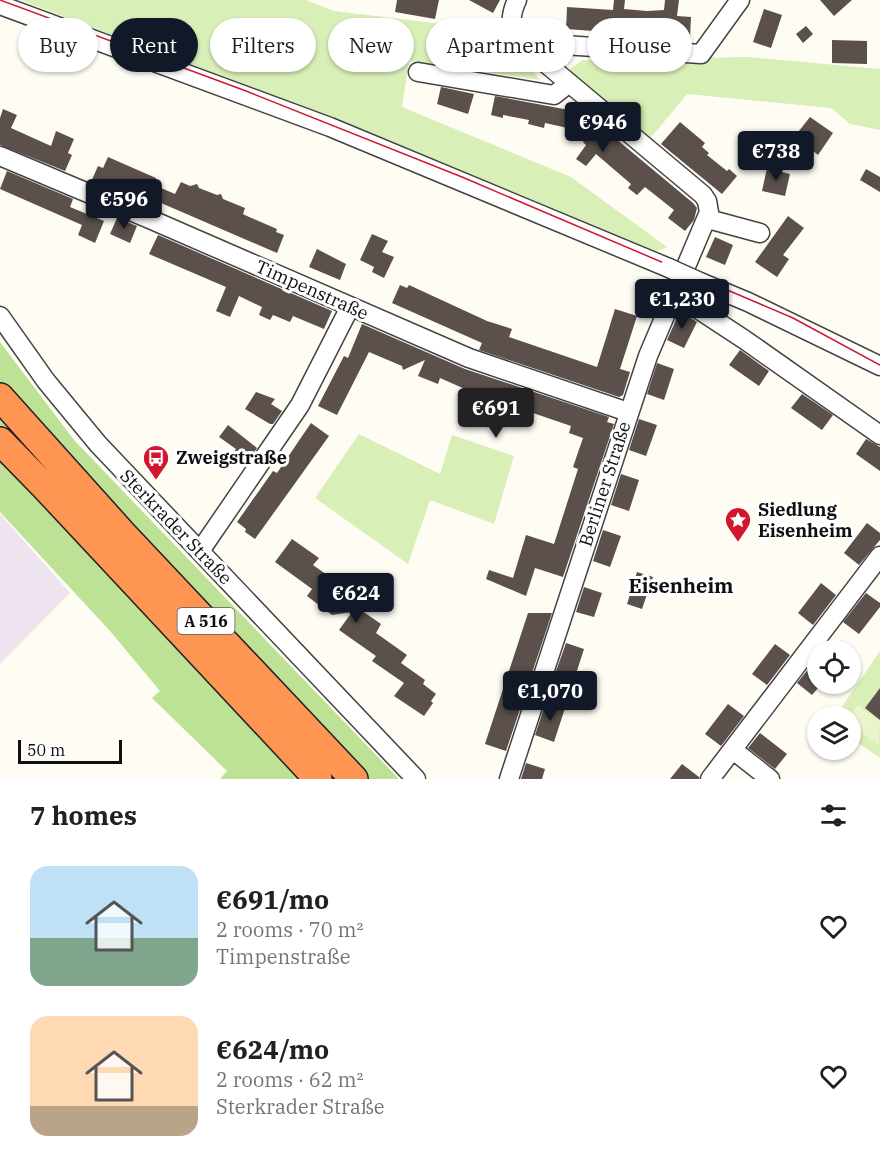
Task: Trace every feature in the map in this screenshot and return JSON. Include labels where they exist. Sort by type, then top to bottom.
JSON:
[{"type":"highway","name":"A 516","points":[[0,397],[93,502],[354,779]]},
{"type":"highway","name":"A 516","points":[[0,433],[44,486],[318,779]]},
{"type":"highway","points":[[0,441],[44,486]]},
{"type":"street","points":[[511,18],[517,0]]},
{"type":"street","points":[[575,46],[701,54],[741,0]]},
{"type":"street","points":[[0,5],[330,127],[669,268],[830,340],[880,371]]},
{"type":"street","points":[[418,72],[554,95],[568,84]]},
{"type":"street","points":[[553,72],[703,195],[709,208],[708,219],[760,233]]},
{"type":"street","name":"Timpenstraße","points":[[0,156],[469,358],[628,412]]},
{"type":"street","name":"Berliner Straße","points":[[509,779],[628,412],[648,356],[708,219]]},
{"type":"street","points":[[675,294],[774,357],[880,435]]},
{"type":"street","points":[[200,551],[300,405],[350,307]]},
{"type":"street","name":"Sterkrader Straße","points":[[0,316],[46,381],[98,444],[416,779]]},
{"type":"street","points":[[710,779],[880,556]]},
{"type":"street","points":[[733,750],[770,779]]},
{"type":"shaded area","points":[[0,514],[70,593],[0,664]]},
{"type":"green space","points":[[20,0],[306,0],[334,11],[392,18],[328,18],[328,72],[407,72],[402,107],[571,177],[667,247],[656,251],[211,72],[316,72],[316,18],[210,18],[210,72],[198,67],[198,18],[110,18],[110,34],[98,29],[98,18],[68,18]]},
{"type":"green space","points":[[414,21],[426,22],[426,63],[414,62]]},
{"type":"green space","points":[[748,57],[880,69],[880,130],[850,124],[831,108],[687,94],[649,140],[565,72],[575,72],[575,65],[587,60],[587,72],[692,72],[692,58]]},
{"type":"green space","points":[[485,72],[534,72],[540,80]]},
{"type":"green space","points":[[0,342],[74,440],[399,779],[220,779],[227,771],[152,698],[160,691],[110,631],[0,512]]},
{"type":"green space","points":[[359,434],[440,474],[452,435],[514,456],[494,524],[430,500],[408,564],[315,498]]},
{"type":"green space","points":[[880,651],[880,758],[861,745],[861,706],[842,706],[851,694],[861,694],[861,679]]},
{"type":"green space","points":[[861,707],[880,721],[879,746],[861,732]]},
{"type":"building","points":[[397,0],[439,0],[435,18],[395,12]]},
{"type":"building","points":[[469,0],[500,0],[493,13]]},
{"type":"building","points":[[614,0],[625,0],[624,9],[647,11],[664,10],[665,0],[679,0],[677,16],[691,18],[587,18],[587,31],[575,30],[575,18],[566,18],[567,7],[613,10]]},
{"type":"building","points":[[820,0],[852,0],[834,16]]},
{"type":"building","points":[[764,9],[782,15],[771,48],[753,42]]},
{"type":"building","points":[[806,26],[813,34],[803,43],[796,34]]},
{"type":"building","points":[[832,40],[867,41],[867,64],[832,63]]},
{"type":"building","points":[[441,87],[474,94],[468,114],[437,104]]},
{"type":"building","points":[[495,96],[585,113],[693,203],[697,208],[694,220],[685,231],[668,218],[674,210],[645,187],[637,195],[628,188],[631,184],[596,154],[586,166],[576,159],[586,145],[583,142],[586,138],[572,129],[545,123],[544,128],[528,124],[529,120],[491,115]]},
{"type":"building","points":[[3,109],[17,115],[11,128],[51,146],[56,131],[74,139],[68,153],[72,155],[65,171],[0,145],[0,118]]},
{"type":"building","points":[[810,117],[833,133],[818,155],[795,136]]},
{"type":"building","points":[[680,122],[705,143],[702,147],[709,153],[707,155],[737,176],[722,194],[661,144]]},
{"type":"building","points":[[108,157],[156,178],[154,185],[175,194],[181,182],[190,186],[197,184],[199,188],[217,195],[221,194],[223,199],[245,208],[243,214],[277,229],[276,232],[284,235],[277,253],[161,203],[158,210],[137,201],[140,193],[121,186],[118,193],[91,182],[98,166],[103,168]]},
{"type":"building","points":[[767,168],[790,174],[785,196],[762,191]]},
{"type":"building","points":[[866,169],[880,177],[880,192],[860,180]]},
{"type":"building","points":[[7,171],[73,199],[70,207],[104,221],[95,243],[78,235],[82,225],[0,189]]},
{"type":"building","points":[[788,216],[804,228],[783,255],[789,259],[777,277],[755,262]]},
{"type":"building","points":[[117,218],[137,226],[130,243],[110,234]]},
{"type":"building","points":[[372,234],[388,241],[382,252],[394,257],[384,278],[372,272],[374,267],[360,260]]},
{"type":"building","points":[[158,235],[332,311],[324,329],[293,316],[290,322],[273,315],[270,320],[259,315],[262,307],[239,296],[230,317],[216,311],[226,287],[149,254]]},
{"type":"building","points":[[715,237],[733,245],[725,265],[706,257]]},
{"type":"building","points":[[317,249],[346,264],[340,280],[309,267]]},
{"type":"building","points":[[400,285],[407,288],[409,285],[487,321],[512,329],[509,337],[597,367],[615,309],[637,316],[620,369],[630,372],[623,395],[619,397],[479,350],[482,343],[392,303]]},
{"type":"building","points":[[680,311],[697,322],[684,348],[667,340]]},
{"type":"building","points":[[362,324],[465,369],[609,417],[607,422],[614,424],[563,577],[535,568],[526,596],[486,579],[489,570],[513,578],[526,535],[554,544],[578,469],[573,467],[583,438],[569,433],[571,426],[474,393],[440,378],[438,384],[418,376],[425,360],[403,370],[402,366],[369,352],[337,415],[318,406],[344,356],[348,358]]},
{"type":"building","points":[[740,350],[769,371],[759,386],[729,365]]},
{"type":"building","points":[[657,363],[674,369],[664,400],[647,394]]},
{"type":"building","points":[[256,392],[275,399],[271,404],[282,411],[273,424],[245,409]]},
{"type":"building","points":[[802,394],[833,415],[822,430],[791,408]]},
{"type":"building","points":[[639,419],[657,425],[646,456],[629,450]]},
{"type":"building","points":[[311,423],[329,436],[255,539],[237,522],[273,471],[277,473]]},
{"type":"building","points":[[228,425],[257,448],[244,467],[230,457],[236,449],[219,437]]},
{"type":"building","points":[[866,439],[880,447],[880,471],[856,454]]},
{"type":"building","points":[[621,474],[639,480],[629,511],[611,505]]},
{"type":"building","points":[[867,523],[880,533],[880,540],[859,565],[844,553]]},
{"type":"building","points":[[603,530],[621,536],[610,567],[593,561]]},
{"type":"building","points":[[292,539],[319,558],[313,565],[351,592],[345,599],[381,624],[376,633],[407,655],[401,663],[425,680],[423,684],[436,694],[424,716],[394,696],[404,683],[372,661],[376,656],[339,630],[352,612],[332,615],[307,596],[312,589],[275,562]]},
{"type":"building","points":[[637,572],[653,577],[642,609],[627,604]]},
{"type":"building","points":[[821,583],[836,595],[813,625],[798,613]]},
{"type":"building","points":[[584,587],[602,593],[594,617],[576,612]]},
{"type":"building","points":[[866,593],[880,603],[880,607],[859,634],[843,622]]},
{"type":"building","points":[[528,613],[552,613],[506,751],[485,744]]},
{"type":"building","points":[[566,643],[584,649],[574,680],[555,674]]},
{"type":"building","points":[[775,644],[790,655],[767,685],[752,674]]},
{"type":"building","points":[[807,671],[807,691],[797,683]]},
{"type":"building","points":[[880,688],[880,720],[865,708]]},
{"type":"building","points":[[546,702],[565,708],[554,742],[535,735]]},
{"type":"building","points":[[728,704],[744,716],[721,746],[705,734]]},
{"type":"building","points":[[760,733],[787,754],[775,769],[748,748]]},
{"type":"building","points":[[526,763],[545,769],[542,779],[521,779]]},
{"type":"building","points":[[682,764],[699,777],[699,779],[670,779]]},
{"type":"tram line","points":[[0,0],[246,91],[462,177],[793,318],[880,365]]},
{"type":"place","name":"Zweigstraße","points":[[156,481]]},
{"type":"place","name":"Siedlung Eisenheim","points":[[738,543]]},
{"type":"district","name":"Eisenheim","points":[[681,586]]}]
